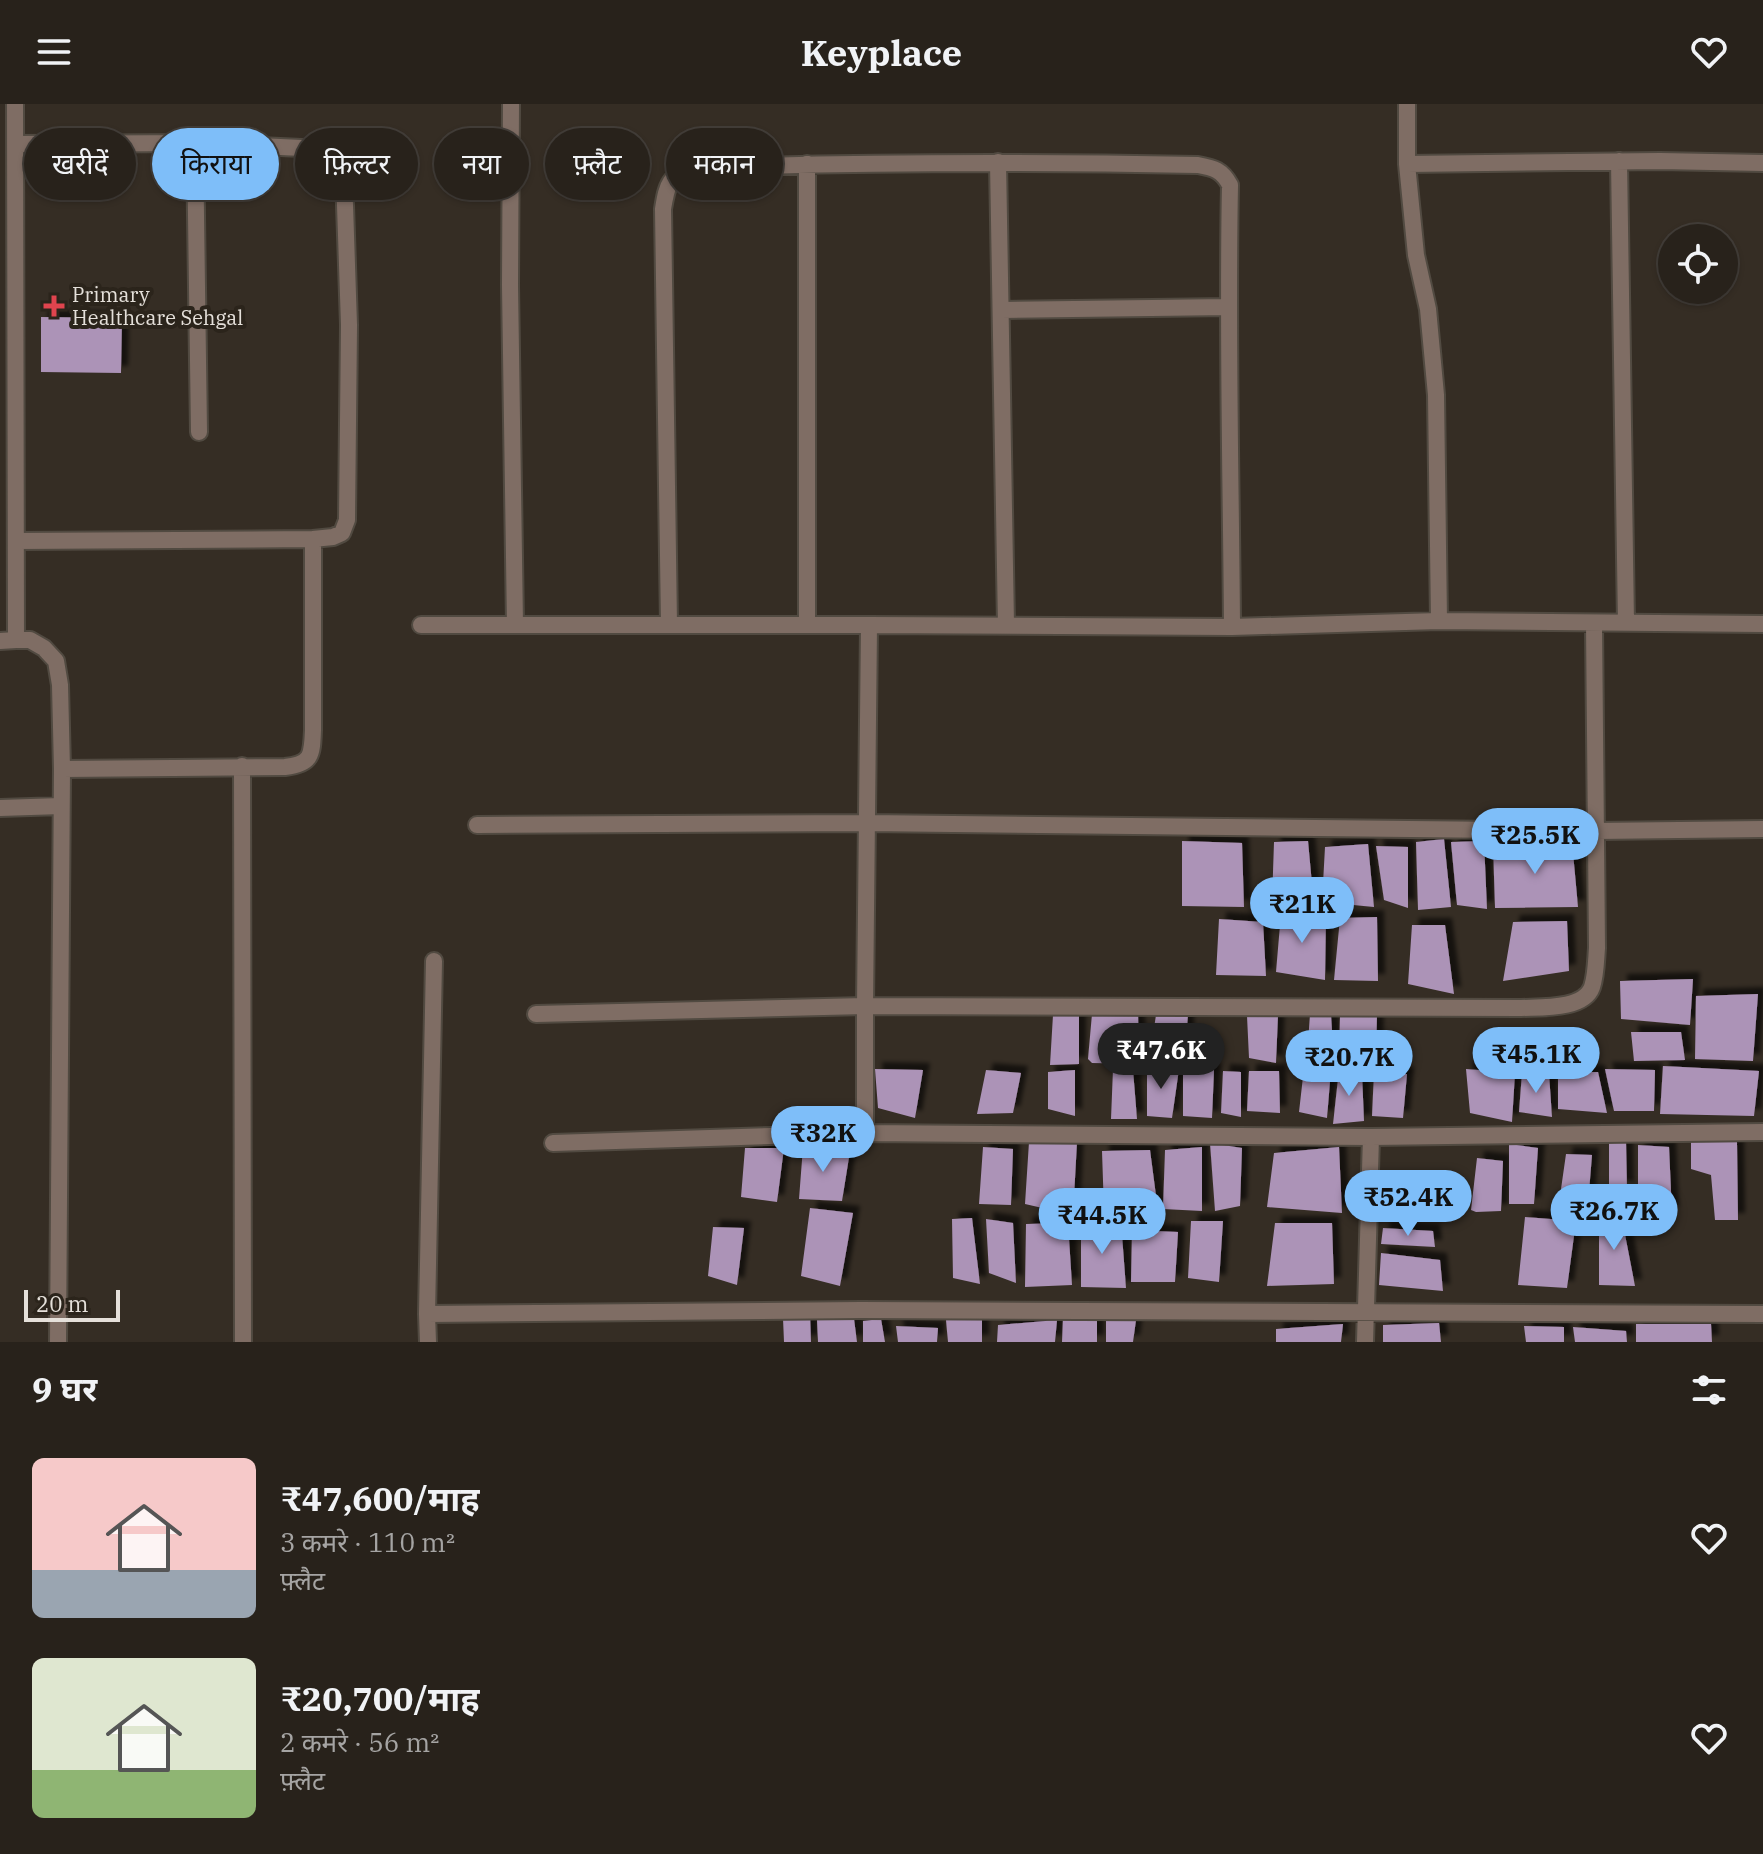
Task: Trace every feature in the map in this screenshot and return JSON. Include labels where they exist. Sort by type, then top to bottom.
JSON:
[{"type":"street","points":[[15,104],[16,541],[8,641],[30,640],[44,648],[56,661],[60,685],[58,1342]]},
{"type":"street","points":[[511,104],[515,625]]},
{"type":"street","points":[[1407,104],[1407,164],[1416,255],[1428,309],[1436,395],[1439,621]]},
{"type":"street","points":[[15,144],[152,143]]},
{"type":"street","points":[[16,541],[313,539],[342,533],[347,520],[349,325],[344,175],[340,162],[323,149],[279,147]]},
{"type":"street","points":[[1407,164],[1619,161],[1763,163]]},
{"type":"street","points":[[1619,161],[1626,623]]},
{"type":"street","points":[[669,625],[663,209],[672,178],[695,168],[998,162],[1198,165],[1212,167],[1225,175],[1230,185],[1228,307],[1232,627]]},
{"type":"street","points":[[998,162],[1006,625]]},
{"type":"street","points":[[807,164],[807,625]]},
{"type":"street","points":[[196,200],[199,432]]},
{"type":"street","points":[[1002,310],[1228,307]]},
{"type":"street","points":[[62,769],[300,765],[307,761],[312,750],[313,539]]},
{"type":"street","points":[[421,625],[1232,627],[1439,621],[1763,624]]},
{"type":"street","points":[[536,1014],[865,1006],[1521,1008],[1565,1005],[1582,998],[1591,990],[1597,948],[1594,623]]},
{"type":"street","points":[[865,1133],[869,625]]},
{"type":"street","points":[[242,766],[243,1342]]},
{"type":"street","points":[[0,808],[61,806]]},
{"type":"street","points":[[477,825],[867,823],[1596,831],[1763,829]]},
{"type":"street","points":[[428,1342],[434,961]]},
{"type":"street","points":[[553,1143],[865,1133],[1371,1137],[1763,1132]]},
{"type":"street","points":[[1365,1342],[1371,1137]]},
{"type":"street","points":[[427,1314],[760,1310],[1763,1314]]},
{"type":"building","points":[[41,317],[122,318],[121,373],[41,372]]},
{"type":"building","points":[[1444,839],[1451,907],[1418,910],[1416,842]]},
{"type":"building","points":[[1182,841],[1242,843],[1244,907],[1182,906]]},
{"type":"building","points":[[1308,841],[1314,906],[1272,902],[1274,842]]},
{"type":"building","points":[[1484,841],[1487,909],[1457,905],[1451,842]]},
{"type":"building","points":[[1572,842],[1578,907],[1495,908],[1493,844]]},
{"type":"building","points":[[1368,844],[1374,907],[1322,902],[1325,847]]},
{"type":"building","points":[[1376,846],[1408,847],[1408,908],[1384,900]]},
{"type":"building","points":[[1281,913],[1326,914],[1325,980],[1276,972]]},
{"type":"building","points":[[1377,917],[1378,981],[1334,980],[1340,918]]},
{"type":"building","points":[[1219,919],[1263,922],[1266,976],[1216,975]]},
{"type":"building","points":[[1567,921],[1569,971],[1503,981],[1513,922]]},
{"type":"building","points":[[1412,925],[1445,925],[1454,994],[1408,984]]},
{"type":"building","points":[[1693,979],[1690,1025],[1621,1019],[1620,981]]},
{"type":"building","points":[[1758,994],[1753,1061],[1695,1059],[1696,996]]},
{"type":"building","points":[[1138,1011],[1139,1064],[1092,1063],[1088,1059],[1092,1014]]},
{"type":"building","points":[[1377,1013],[1376,1059],[1339,1056],[1340,1017]]},
{"type":"building","points":[[1188,1014],[1184,1069],[1149,1061],[1156,1015]]},
{"type":"building","points":[[1310,1014],[1331,1015],[1334,1061],[1307,1057]]},
{"type":"building","points":[[1053,1015],[1079,1015],[1079,1064],[1050,1065]]},
{"type":"building","points":[[1278,1015],[1276,1063],[1249,1058],[1247,1016]]},
{"type":"building","points":[[1631,1032],[1681,1032],[1685,1060],[1634,1061]]},
{"type":"building","points":[[1147,1066],[1179,1069],[1172,1118],[1147,1116]]},
{"type":"building","points":[[1663,1066],[1759,1071],[1754,1116],[1660,1114]]},
{"type":"building","points":[[1304,1068],[1331,1069],[1327,1118],[1299,1112]]},
{"type":"building","points":[[875,1069],[923,1070],[915,1118],[878,1108]]},
{"type":"building","points":[[1113,1069],[1133,1070],[1137,1119],[1111,1119]]},
{"type":"building","points":[[1466,1069],[1515,1073],[1512,1122],[1470,1113]]},
{"type":"building","points":[[1605,1069],[1655,1070],[1654,1111],[1614,1111]]},
{"type":"building","points":[[986,1070],[1021,1073],[1013,1113],[977,1114]]},
{"type":"building","points":[[1075,1070],[1075,1116],[1048,1109],[1048,1072]]},
{"type":"building","points":[[1214,1070],[1212,1118],[1183,1116],[1183,1074]]},
{"type":"building","points":[[1339,1070],[1362,1074],[1364,1121],[1333,1124]]},
{"type":"building","points":[[1223,1071],[1241,1072],[1241,1117],[1221,1113]]},
{"type":"building","points":[[1249,1071],[1279,1071],[1280,1113],[1247,1111]]},
{"type":"building","points":[[1374,1072],[1407,1074],[1403,1118],[1372,1116]]},
{"type":"building","points":[[1558,1072],[1598,1072],[1607,1113],[1558,1109]]},
{"type":"building","points":[[1522,1073],[1549,1074],[1552,1117],[1519,1112]]},
{"type":"building","points":[[1626,1141],[1627,1189],[1609,1184],[1609,1142]]},
{"type":"building","points":[[1029,1142],[1077,1142],[1073,1215],[1025,1204]]},
{"type":"building","points":[[1691,1142],[1737,1142],[1738,1220],[1715,1220],[1711,1175],[1691,1169]]},
{"type":"building","points":[[1210,1143],[1242,1148],[1240,1206],[1215,1211]]},
{"type":"building","points":[[1509,1144],[1538,1148],[1534,1204],[1509,1204]]},
{"type":"building","points":[[1638,1145],[1669,1147],[1672,1213],[1638,1213]]},
{"type":"building","points":[[803,1147],[850,1151],[842,1201],[799,1199]]},
{"type":"building","points":[[983,1147],[1013,1149],[1011,1205],[979,1204]]},
{"type":"building","points":[[1202,1147],[1202,1211],[1163,1209],[1165,1150]]},
{"type":"building","points":[[1339,1147],[1342,1213],[1267,1207],[1274,1153]]},
{"type":"building","points":[[745,1148],[784,1148],[777,1202],[741,1197]]},
{"type":"building","points":[[1150,1150],[1158,1211],[1104,1211],[1102,1151]]},
{"type":"building","points":[[1566,1154],[1592,1155],[1587,1216],[1559,1203]]},
{"type":"building","points":[[1477,1158],[1503,1161],[1501,1211],[1471,1210]]},
{"type":"building","points":[[810,1208],[853,1213],[840,1286],[801,1276]]},
{"type":"building","points":[[1599,1211],[1621,1214],[1635,1286],[1599,1285]]},
{"type":"building","points":[[1525,1217],[1576,1221],[1567,1288],[1518,1285]]},
{"type":"building","points":[[972,1218],[980,1284],[953,1278],[952,1219]]},
{"type":"building","points":[[986,1219],[1013,1223],[1016,1283],[989,1273]]},
{"type":"building","points":[[1191,1221],[1223,1221],[1219,1282],[1188,1278]]},
{"type":"building","points":[[1121,1222],[1126,1288],[1081,1287],[1081,1224]]},
{"type":"building","points":[[1068,1223],[1072,1285],[1025,1287],[1026,1224]]},
{"type":"building","points":[[1275,1223],[1332,1223],[1334,1284],[1267,1286]]},
{"type":"building","points":[[713,1227],[744,1228],[737,1285],[708,1276]]},
{"type":"building","points":[[1383,1228],[1433,1231],[1435,1247],[1381,1244]]},
{"type":"building","points":[[1132,1230],[1178,1232],[1175,1282],[1131,1282]]},
{"type":"building","points":[[1381,1253],[1440,1260],[1443,1291],[1379,1285]]},
{"type":"building","points":[[810,1314],[811,1342],[784,1342],[783,1318]]},
{"type":"building","points":[[1097,1317],[1097,1342],[1062,1342],[1063,1319]]},
{"type":"building","points":[[854,1319],[857,1342],[818,1342],[817,1320]]},
{"type":"building","points":[[881,1319],[885,1342],[863,1342],[863,1321]]},
{"type":"building","points":[[946,1320],[982,1320],[982,1342],[948,1342]]},
{"type":"building","points":[[1057,1320],[1055,1342],[997,1342],[998,1325]]},
{"type":"building","points":[[1106,1320],[1136,1320],[1133,1342],[1106,1342]]},
{"type":"building","points":[[1439,1323],[1441,1342],[1383,1342],[1383,1325]]},
{"type":"building","points":[[1343,1324],[1341,1342],[1276,1342],[1276,1329]]},
{"type":"building","points":[[1636,1324],[1711,1324],[1712,1342],[1636,1342]]},
{"type":"building","points":[[896,1326],[938,1328],[937,1342],[898,1342]]},
{"type":"building","points":[[1524,1326],[1564,1327],[1564,1342],[1526,1342]]},
{"type":"building","points":[[1573,1327],[1626,1331],[1627,1342],[1575,1342]]},
{"type":"place","name":"Primary Healthcare Sehgal","points":[[54,306]]}]
